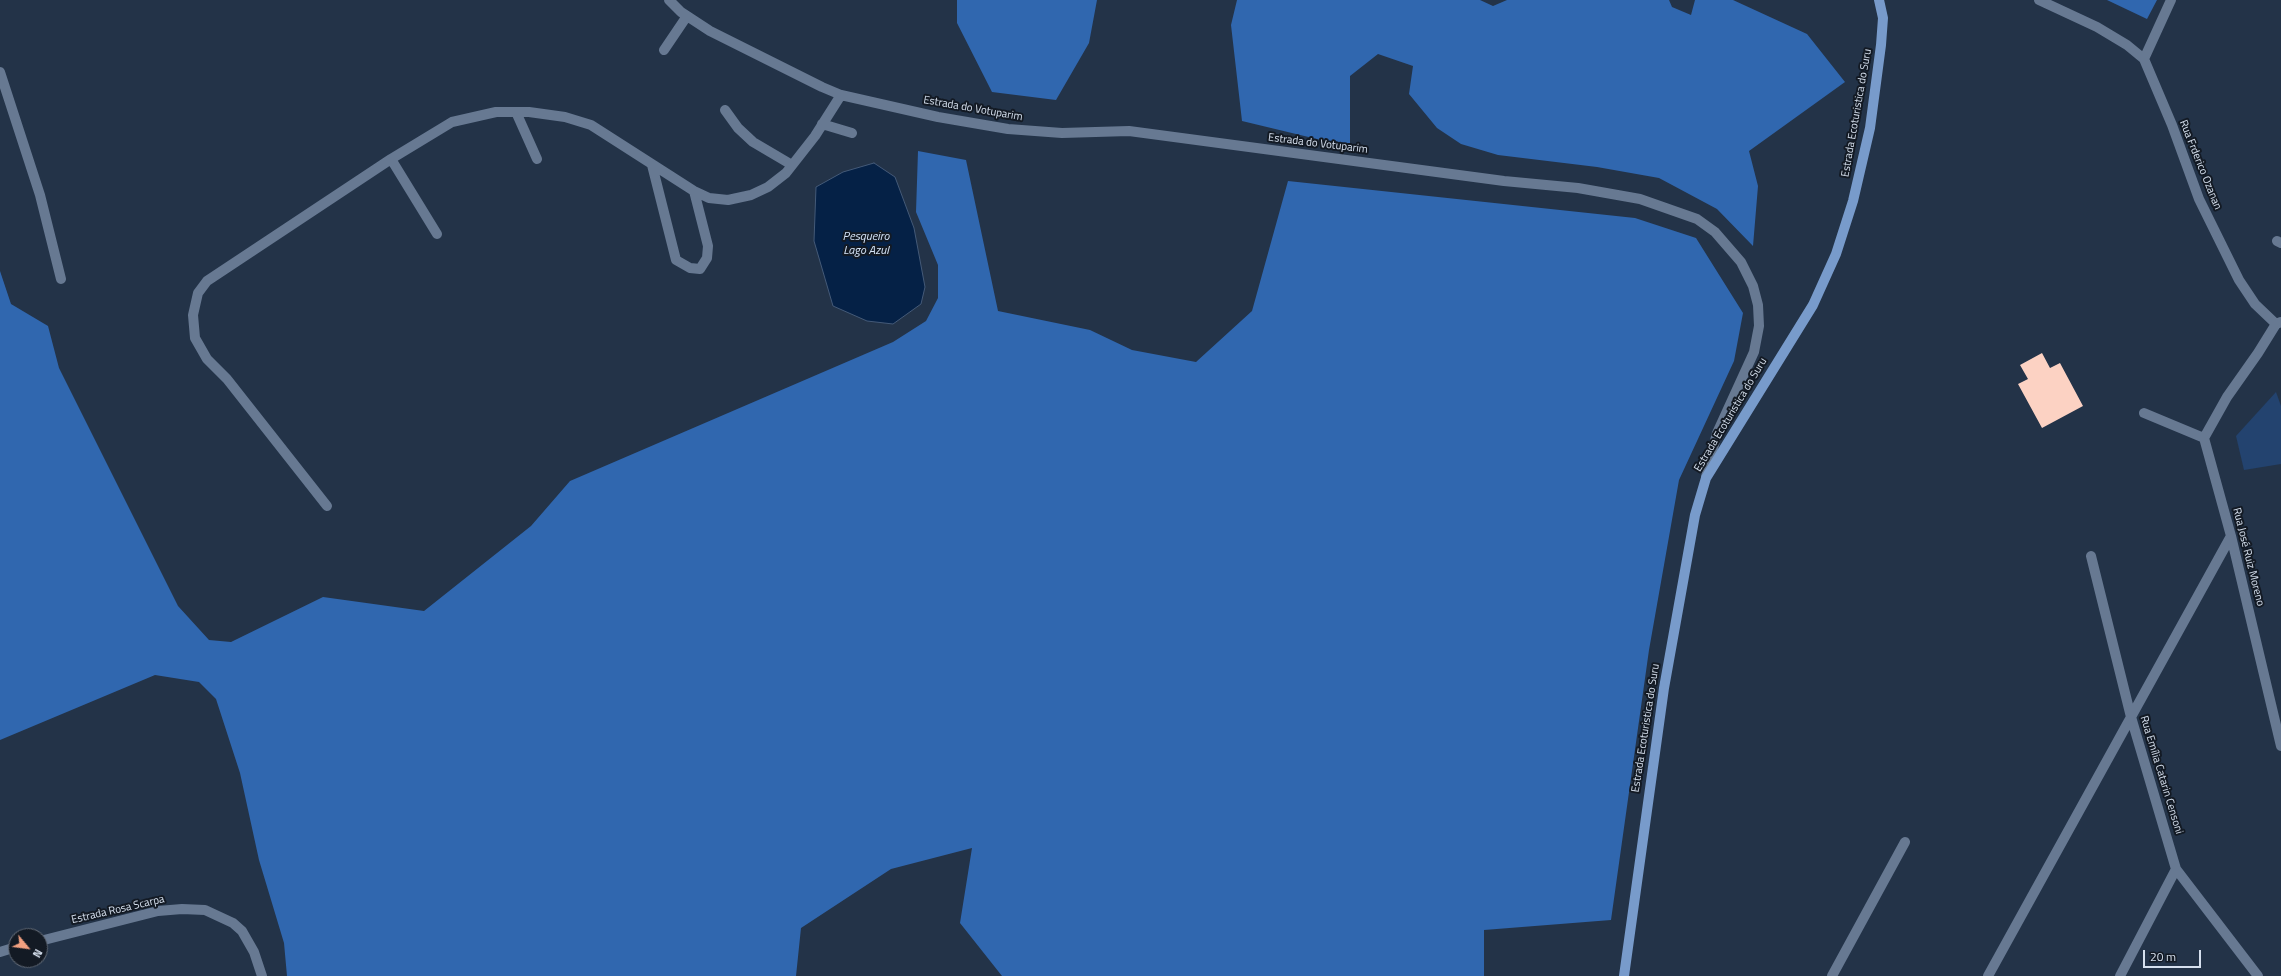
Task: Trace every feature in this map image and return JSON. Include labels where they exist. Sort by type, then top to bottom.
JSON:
[{"type":"main road","name":"Estrada Ecoturistica do Suru","points":[[1624,976],[1664,688],[1694,515],[1706,478],[1813,305],[1836,254],[1853,201],[1870,128],[1883,18],[1879,0]]},
{"type":"street","name":"Estrada do Votuparim","points":[[669,0],[687,16],[736,46],[841,95],[938,117],[1008,129],[1062,133],[1129,131],[1504,181],[1612,193],[1640,199],[1698,219],[1715,232],[1741,262],[1753,286],[1758,305],[1759,326],[1754,352],[1717,433],[1706,478]]},
{"type":"street","points":[[2039,0],[2098,27],[2127,45],[2144,59],[2171,0]]},
{"type":"street","points":[[664,50],[687,16]]},
{"type":"street","name":"Rua Frderico Ozanan","points":[[2144,59],[2172,125],[2199,199],[2239,280],[2256,304],[2278,323]]},
{"type":"street","points":[[0,72],[40,195],[61,278]]},
{"type":"street","points":[[327,506],[227,379],[207,359],[195,338],[193,314],[198,293],[207,281],[391,159],[452,122],[496,112],[565,116],[591,125],[694,191],[709,198],[728,200],[751,195],[768,187],[786,173],[841,95]]},
{"type":"street","points":[[725,110],[738,128],[753,142],[792,166]]},
{"type":"street","points":[[516,112],[537,159]]},
{"type":"street","points":[[822,124],[852,133]]},
{"type":"street","points":[[391,159],[437,234]]},
{"type":"street","points":[[652,165],[676,260],[690,268],[700,269],[707,258],[708,246],[694,191]]},
{"type":"street","points":[[2144,413],[2204,438],[2227,397],[2278,323]]},
{"type":"street","name":"Rua José Ruiz Moreno","points":[[2204,438],[2231,536],[2281,746]]},
{"type":"street","points":[[1988,976],[2231,536]]},
{"type":"street","name":"Rua Emília Catarin Censoni","points":[[2091,556],[2131,717],[2176,869],[2258,976]]},
{"type":"street","points":[[1832,976],[1905,842]]},
{"type":"street","points":[[2120,976],[2176,869]]},
{"type":"street","name":"Estrada Rosa Scarpa","points":[[48,939],[158,911],[182,909],[205,910],[233,923],[242,931],[254,952],[262,976]]},
{"type":"shaded area","points":[[957,0],[1097,0],[1089,43],[1056,100],[992,92],[957,23]]},
{"type":"shaded area","points":[[1237,0],[1480,0],[1493,6],[1507,0],[1669,0],[1672,7],[1691,15],[1695,0],[1733,0],[1807,34],[1845,82],[1749,151],[1758,186],[1753,246],[1717,209],[1659,178],[1597,167],[1498,155],[1461,144],[1437,128],[1409,94],[1413,66],[1378,54],[1350,76],[1350,147],[1242,121],[1231,25]]},
{"type":"shaded area","points":[[2107,0],[2157,0],[2147,19]]},
{"type":"shaded area","points":[[918,151],[966,160],[998,311],[1090,330],[1132,350],[1196,362],[1252,311],[1288,181],[1635,218],[1696,238],[1743,313],[1734,361],[1679,480],[1649,650],[1611,920],[1484,930],[1484,976],[1002,976],[960,923],[972,848],[891,869],[801,928],[796,976],[287,976],[284,943],[259,860],[240,773],[216,699],[199,682],[155,675],[0,740],[0,271],[11,304],[48,326],[59,368],[178,606],[209,640],[231,642],[323,597],[424,611],[531,526],[570,481],[893,342],[926,321],[938,298],[938,265],[916,212]]},
{"type":"shaded area","points":[[2276,392],[2281,406],[2281,464],[2244,470],[2236,436]]},
{"type":"water","name":"Pesqueiro Lago Azul","points":[[874,163],[895,177],[914,228],[925,287],[921,304],[893,324],[867,321],[833,306],[814,241],[816,187],[843,172]]},
{"type":"building","points":[[2042,353],[2050,368],[2060,363],[2083,406],[2042,428],[2018,384],[2028,379],[2020,365]]}]
